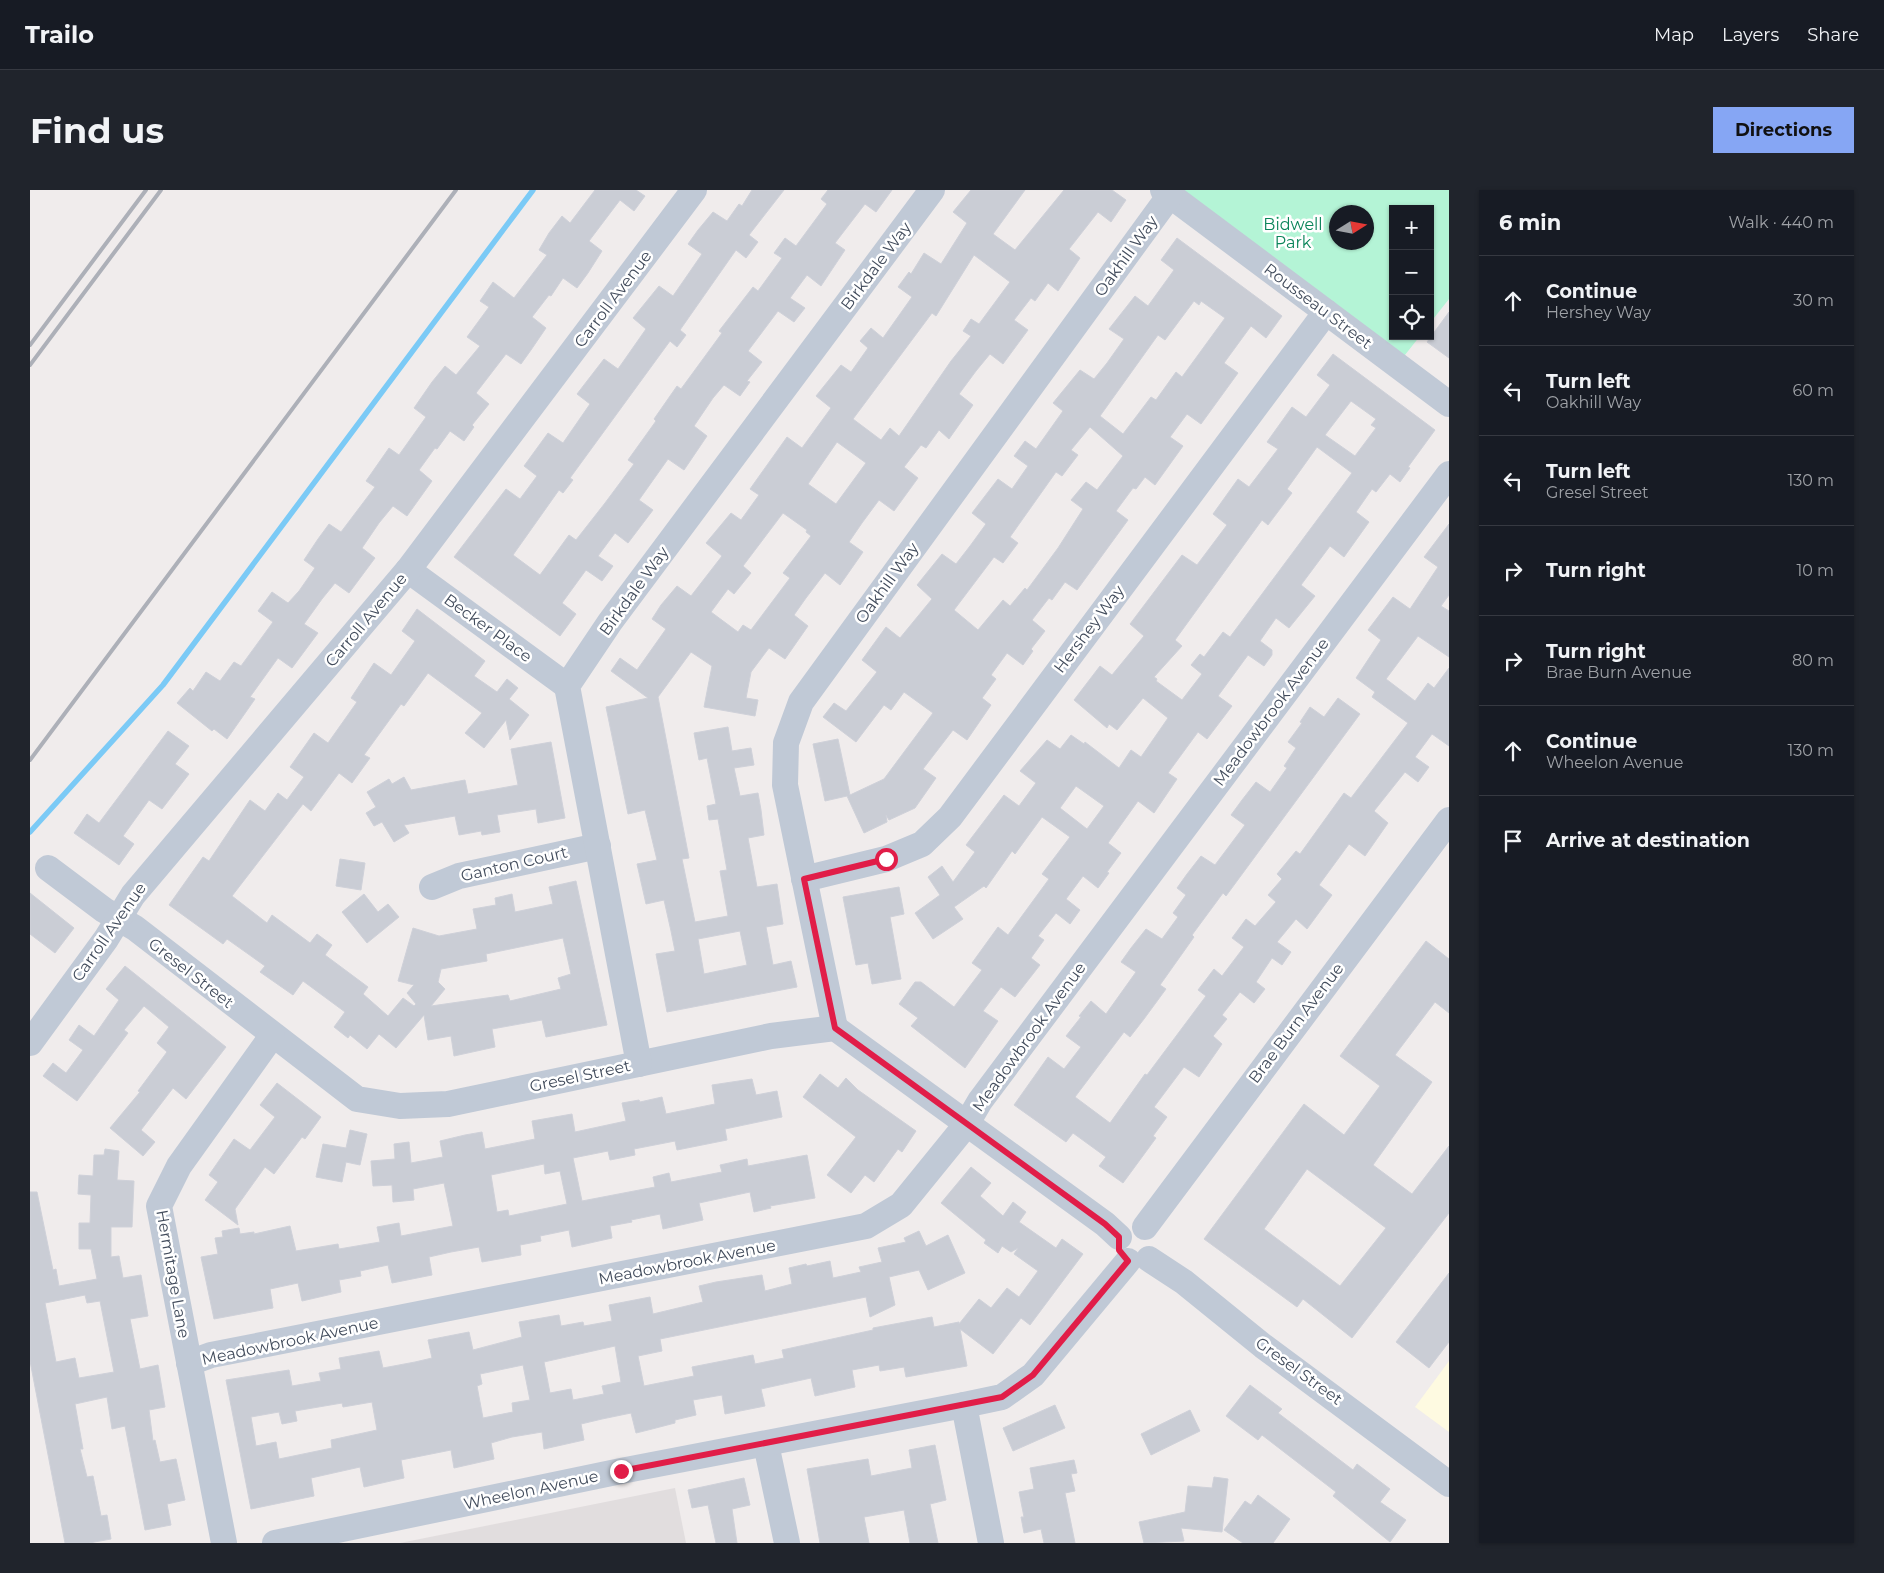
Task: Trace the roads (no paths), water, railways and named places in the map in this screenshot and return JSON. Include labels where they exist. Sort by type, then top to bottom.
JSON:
[{"type":"street","name":"Carroll Avenue","points":[[30,1043],[106,940],[132,895],[408,570],[694,190]]},
{"type":"street","name":"Birkdale Way","points":[[567,686],[616,614],[932,190]]},
{"type":"street","name":"Rousseau Street","points":[[1166,193],[1449,404]]},
{"type":"street","name":"Oakhill Way","points":[[835,1028],[785,785],[786,743],[801,702],[1166,193]]},
{"type":"street","name":"Hershey Way","points":[[804,879],[886,859],[922,844],[950,816],[1326,312]]},
{"type":"street","name":"Meadowbrook Avenue","points":[[189,1363],[211,1355],[866,1226],[901,1205],[966,1125],[980,1101],[1449,474]]},
{"type":"street","name":"Becker Place","points":[[408,570],[567,686]]},
{"type":"street","points":[[567,686],[639,1064]]},
{"type":"street","name":"Brae Burn Avenue","points":[[1145,1227],[1449,820]]},
{"type":"street","name":"Ganton Court","points":[[432,886],[459,876],[598,846]]},
{"type":"street","name":"Gresel Street","points":[[48,868],[118,919],[135,928],[272,1036],[357,1099],[400,1106],[448,1104],[771,1036],[835,1028]]},
{"type":"street","points":[[835,1028],[966,1125],[1105,1224],[1119,1237]]},
{"type":"street","name":"Hermitage Lane","points":[[224,1543],[159,1206],[179,1166],[272,1036]]},
{"type":"street","points":[[991,1543],[964,1405],[1002,1397],[1033,1375],[1138,1260],[1153,1254],[1156,1242],[1150,1230],[1145,1227],[1130,1226],[1119,1237],[1119,1250],[1138,1260]]},
{"type":"street","name":"Gresel Street","points":[[1138,1260],[1184,1282],[1263,1346],[1449,1484]]},
{"type":"street","name":"Wheelon Avenue","points":[[275,1543],[621,1471],[964,1405]]},
{"type":"street","points":[[766,1444],[787,1543]]},
{"type":"waterway","points":[[30,832],[163,685],[533,190]]},
{"type":"railway","points":[[30,345],[146,190]]},
{"type":"railway","points":[[30,365],[161,190]]},
{"type":"railway","points":[[30,760],[456,190]]},
{"type":"park label","name":"Bidwell Park","points":[[1293,233]]}]
